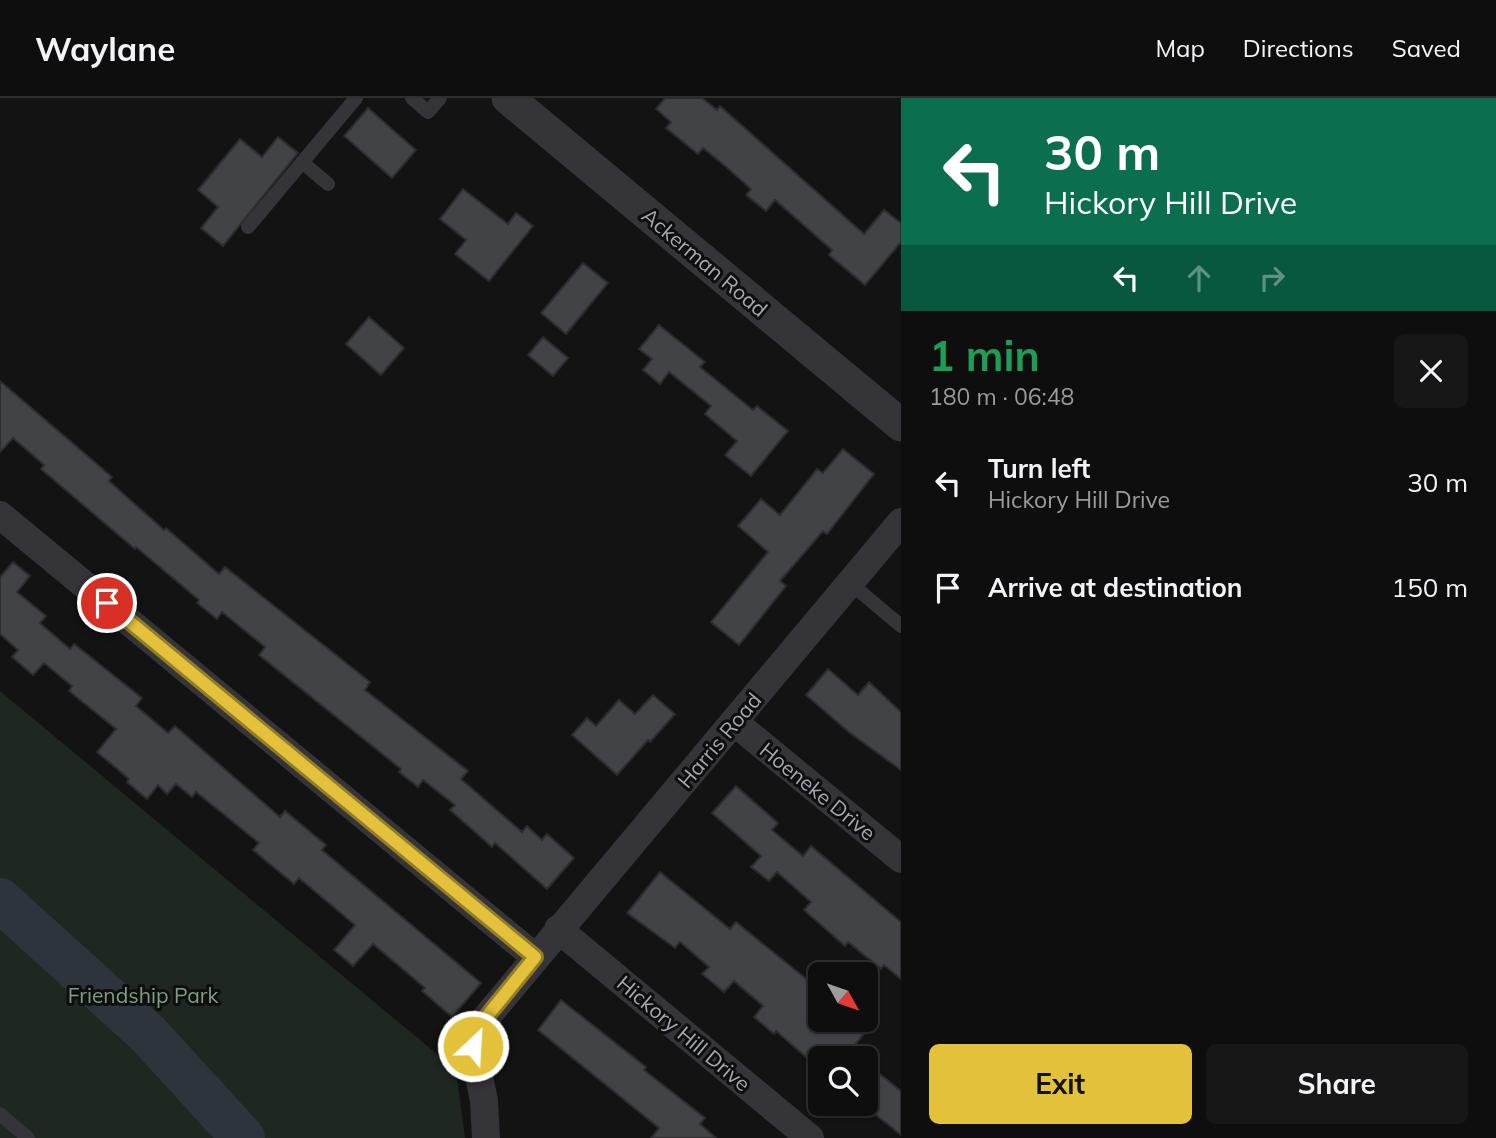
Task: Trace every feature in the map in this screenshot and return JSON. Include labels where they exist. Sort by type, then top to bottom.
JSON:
[{"type":"street","name":"Ackerman Road","points":[[508,98],[901,425]]},
{"type":"street","points":[[0,515],[535,957]]},
{"type":"street","name":"Harris Road","points":[[486,1138],[484,1101],[473,1046],[484,1020],[901,522]]},
{"type":"street","name":"Hoeneke Drive","points":[[734,722],[901,859]]},
{"type":"street","name":"Hickory Hill Drive","points":[[558,929],[810,1138]]},
{"type":"lane","points":[[248,227],[356,98]]},
{"type":"lane","points":[[412,98],[428,112],[440,98]]},
{"type":"lane","points":[[302,162],[328,184]]},
{"type":"lane","points":[[850,583],[901,626]]},
{"type":"lane","points":[[0,1114],[28,1138]]},
{"type":"green space","name":"Friendship Park","points":[[0,691],[456,1070],[465,1138],[0,1138]]},
{"type":"building","points":[[665,98],[702,98],[717,110],[720,106],[864,234],[884,210],[901,223],[901,242],[865,285],[829,255],[832,250],[775,200],[766,211],[746,195],[751,189],[725,166],[703,148],[698,154],[666,128],[671,122],[656,109]]},
{"type":"building","points":[[368,108],[416,150],[392,178],[344,136]]},
{"type":"building","points":[[278,137],[298,153],[223,246],[201,228],[218,207],[198,190],[240,139],[262,157]]},
{"type":"building","points":[[463,189],[508,224],[516,213],[533,226],[489,281],[455,254],[466,240],[440,219]]},
{"type":"building","points":[[583,263],[608,283],[566,334],[541,313]]},
{"type":"building","points":[[369,317],[404,348],[381,375],[346,344]]},
{"type":"building","points":[[659,325],[705,362],[700,367],[753,410],[757,406],[788,431],[751,476],[725,455],[737,441],[705,414],[711,406],[669,372],[660,384],[643,370],[652,359],[639,349]]},
{"type":"building","points":[[543,337],[568,358],[553,376],[528,355]]},
{"type":"building","points":[[0,381],[112,477],[109,481],[164,530],[166,528],[219,574],[225,567],[370,682],[365,690],[468,771],[461,779],[522,832],[527,826],[542,840],[547,834],[574,858],[547,889],[495,843],[492,847],[450,810],[455,805],[423,780],[418,787],[399,772],[401,769],[259,655],[265,647],[222,612],[217,619],[197,603],[199,600],[41,469],[44,465],[13,438],[0,452]]},
{"type":"building","points":[[843,449],[874,474],[827,534],[823,531],[780,581],[786,586],[739,645],[711,622],[768,552],[738,526],[761,499],[780,515],[817,469],[823,473]]},
{"type":"building","points":[[13,562],[30,576],[17,592],[46,616],[40,623],[70,649],[74,644],[142,698],[136,706],[168,733],[175,726],[280,817],[285,811],[326,845],[322,850],[481,983],[452,1017],[422,991],[425,988],[373,944],[353,966],[334,950],[355,925],[299,878],[294,884],[253,850],[259,843],[196,792],[192,797],[176,784],[167,794],[158,785],[147,799],[127,782],[129,779],[97,752],[116,729],[69,691],[72,686],[44,663],[33,675],[12,657],[18,650],[0,634],[0,577]]},
{"type":"building","points":[[828,669],[858,695],[869,682],[901,712],[901,770],[850,733],[806,695]]},
{"type":"building","points":[[653,695],[675,714],[617,775],[572,735],[587,718],[596,726],[619,700],[635,714]]},
{"type":"building","points":[[736,786],[778,823],[772,830],[803,856],[811,846],[901,922],[901,979],[884,965],[881,969],[878,962],[872,962],[848,942],[845,946],[804,910],[811,902],[777,872],[769,881],[751,867],[761,856],[712,813]]},
{"type":"building","points":[[660,872],[730,929],[736,922],[808,980],[808,1032],[864,1034],[854,1046],[808,1046],[808,1059],[776,1031],[774,1034],[754,1017],[763,1006],[734,981],[724,992],[702,974],[709,967],[680,942],[675,948],[627,913]]},
{"type":"building","points":[[561,1000],[705,1118],[700,1124],[716,1138],[651,1138],[659,1128],[538,1030]]},
{"type":"building","points":[[878,1073],[901,1091],[901,1135],[877,1116]]},
{"type":"waterway","points":[[0,900],[148,1034],[243,1138]]},
{"type":"route","points":[[107,603],[535,957],[484,1020],[473,1046]]}]
